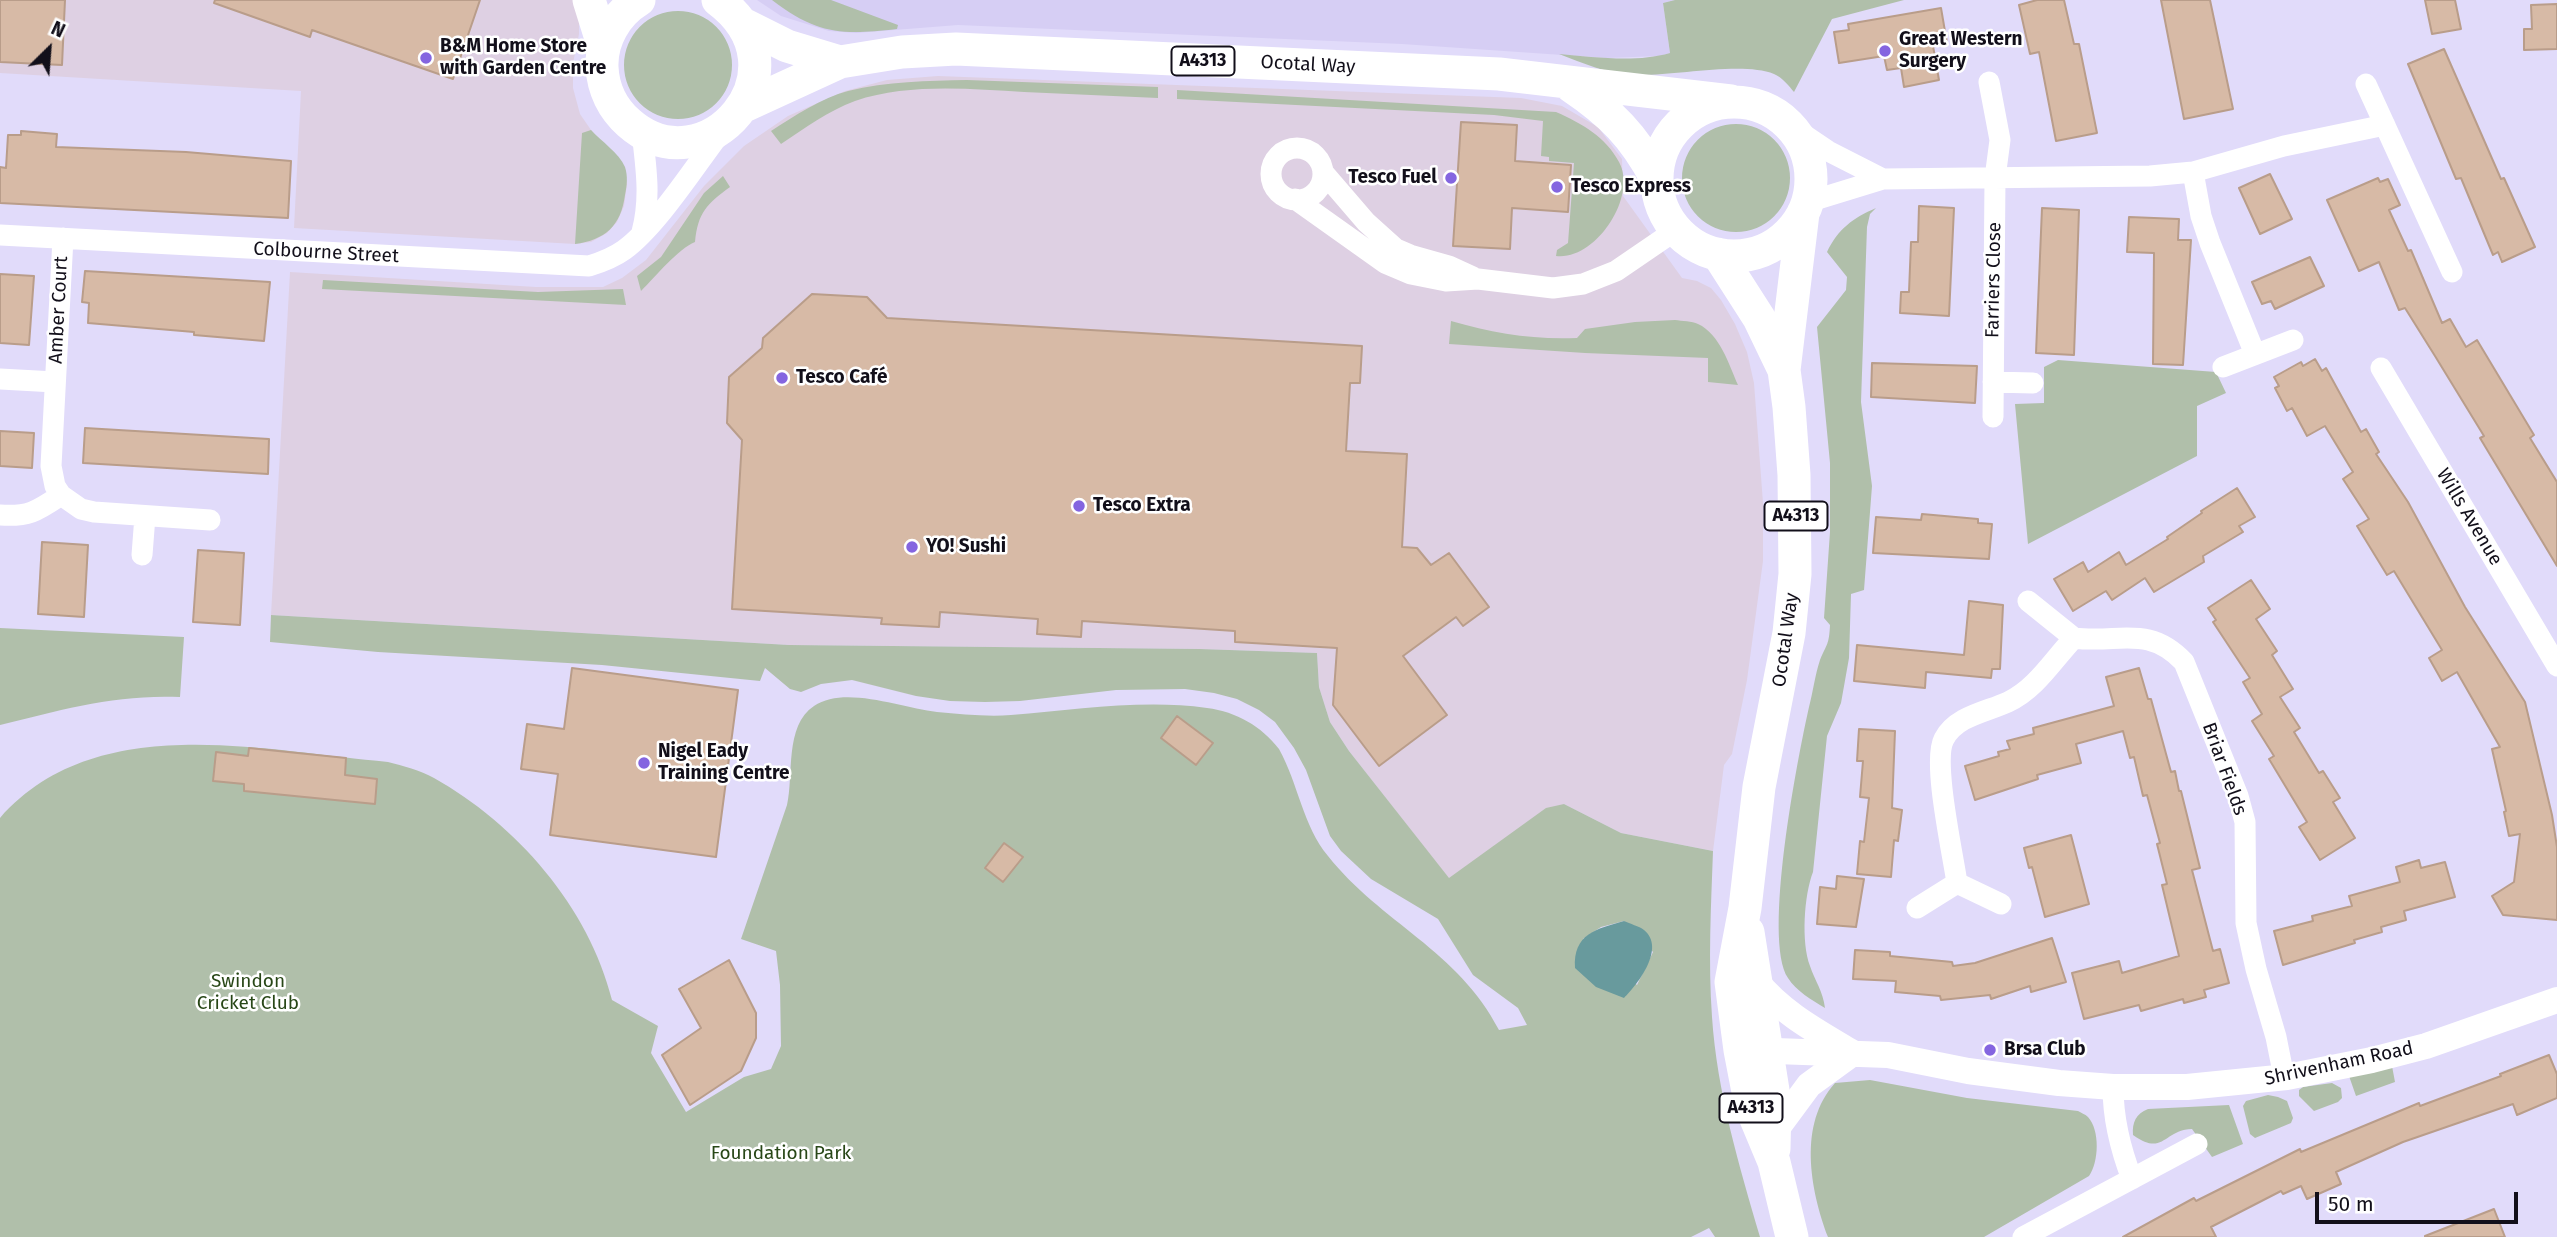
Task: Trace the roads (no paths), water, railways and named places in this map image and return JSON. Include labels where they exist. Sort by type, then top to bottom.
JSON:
[{"type":"main road","points":[[589,0],[604,48],[603,76],[608,95],[626,120],[642,132]]},
{"type":"main road","points":[[604,48],[618,18],[639,0]]},
{"type":"main road","name":"A4313","points":[[642,132],[663,140],[686,141],[709,136],[735,115],[750,93],[755,70],[752,46],[743,24],[732,10],[718,0]]},
{"type":"main road","name":"Ocotal Way","points":[[743,24],[787,46],[840,62]]},
{"type":"main road","name":"Ocotal Way","points":[[735,115],[840,62],[901,52],[956,50],[1500,74],[1731,101]]},
{"type":"main road","name":"Ocotal Way","points":[[1566,82],[1621,125],[1642,152],[1656,178]]},
{"type":"main road","name":"A4313","points":[[1676,230],[1664,211],[1656,178],[1659,157],[1675,129],[1700,109],[1731,101],[1762,107],[1788,124],[1801,141],[1809,163],[1810,185],[1805,208]]},
{"type":"main road","points":[[1676,230],[1695,245],[1718,254],[1745,255],[1762,250],[1785,236],[1805,208]]},
{"type":"main road","name":"Ocotal Way","points":[[1753,1050],[1731,982],[1745,908],[1754,821],[1785,661],[1796,573],[1794,475],[1784,370],[1805,208]]},
{"type":"main road","name":"Ocotal Way","points":[[1718,254],[1759,318],[1784,370]]},
{"type":"main road","name":"Ocotal Way","points":[[1745,908],[1756,981],[1754,1117],[1774,1146],[1792,1237]]},
{"type":"street","name":"Farriers Close","points":[[1989,82],[2000,140],[1995,178],[1993,417]]},
{"type":"street","points":[[2366,83],[2452,272]]},
{"type":"street","name":"Colbourne Street","points":[[0,235],[589,267],[622,251],[642,234],[735,115]]},
{"type":"street","points":[[1788,124],[1828,151],[1883,180]]},
{"type":"street","points":[[1805,208],[1883,180],[2150,176],[2193,172],[2284,146],[2385,125]]},
{"type":"street","points":[[642,132],[648,185],[642,234]]},
{"type":"street","points":[[1323,172],[1320,186],[1302,199],[1287,198],[1275,187],[1272,172],[1277,158],[1288,150],[1306,149],[1317,158],[1323,172],[1366,222],[1396,249],[1450,266],[1478,279]]},
{"type":"street","points":[[2193,172],[2201,216],[2210,243],[2255,354]]},
{"type":"street","points":[[1295,199],[1397,269],[1446,281],[1478,279],[1553,288],[1583,284],[1616,271],[1676,230]]},
{"type":"street","name":"Amber Court","points":[[61,495],[55,486],[51,466],[64,238]]},
{"type":"street","points":[[2223,366],[2293,340]]},
{"type":"street","name":"Wills Avenue","points":[[2381,368],[2557,666]]},
{"type":"street","name":"Amber Court","points":[[0,379],[55,382]]},
{"type":"street","points":[[1993,382],[2033,383]]},
{"type":"street","points":[[0,515],[35,513],[61,495],[81,509],[94,512],[210,520]]},
{"type":"street","points":[[142,555],[145,516]]},
{"type":"street","points":[[1957,883],[1939,764],[1944,739],[1958,723],[2026,692],[2074,638],[2028,601]]},
{"type":"street","name":"Briar Fields","points":[[2074,638],[2150,638],[2172,649],[2184,662],[2238,796],[2245,822],[2246,923],[2284,1077]]},
{"type":"street","points":[[1957,883],[2001,904]]},
{"type":"street","points":[[1917,908],[1957,883]]},
{"type":"street","points":[[1756,981],[1768,996],[1791,1016],[1853,1053],[1809,1085],[1774,1146]]},
{"type":"street","name":"Shrivenham Road","points":[[1753,1050],[1888,1055],[2010,1077],[2113,1087],[2187,1087],[2284,1077],[2351,1065],[2414,1049],[2557,1000]]},
{"type":"street","points":[[2113,1087],[2113,1109],[2119,1143],[2132,1179]]},
{"type":"street","points":[[2023,1237],[2197,1144]]},
{"type":"place","name":"Great Western Surgery","points":[[1885,51]]},
{"type":"place","name":"B&M Home Store with Garden Centre","points":[[426,58]]},
{"type":"place","name":"Tesco Fuel","points":[[1451,178]]},
{"type":"place","name":"Tesco Express","points":[[1557,187]]},
{"type":"place","name":"Tesco Café","points":[[782,378]]},
{"type":"place","name":"Tesco Extra","points":[[1079,506]]},
{"type":"place","name":"YO! Sushi","points":[[912,547]]},
{"type":"place","name":"Nigel Eady Training Centre","points":[[644,763]]},
{"type":"place","name":"Brsa Club","points":[[1990,1050]]},
{"type":"park label","name":"Swindon Cricket Club","points":[[248,993]]},
{"type":"park label","name":"Foundation Park","points":[[781,1154]]}]
